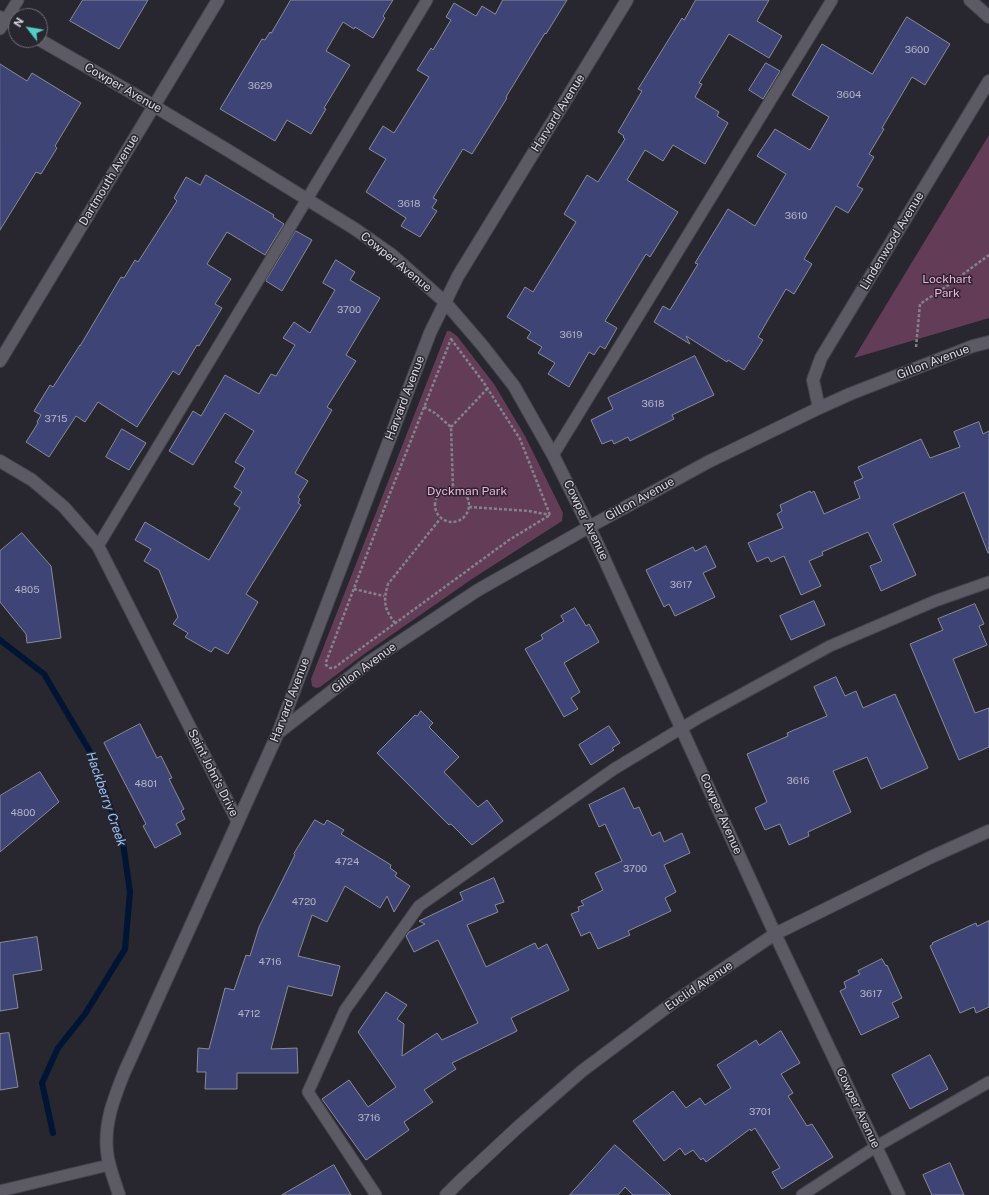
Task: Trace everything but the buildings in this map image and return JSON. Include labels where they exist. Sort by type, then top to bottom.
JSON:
[{"type":"street","name":"Dartmouth Avenue","points":[[0,360],[218,0]]},
{"type":"street","name":"Harvard Avenue","points":[[238,822],[278,733],[430,333],[444,302],[458,276],[627,0]]},
{"type":"street","points":[[970,0],[989,17]]},
{"type":"street","name":"Cowper Avenue","points":[[48,45],[154,106],[307,199],[355,229],[392,255],[444,302],[482,344],[514,386],[553,454],[589,527],[775,934],[899,1195]]},
{"type":"street","name":"Lindenwood Avenue","points":[[819,408],[813,380],[821,358],[989,80]]},
{"type":"street","name":"Gillon Avenue","points":[[278,733],[369,662],[478,590],[589,527],[708,462],[819,408],[864,388],[973,346],[989,342]]},
{"type":"street","name":"Saint John's Drive","points":[[0,461],[32,480],[64,507],[98,546],[238,822],[124,1073],[111,1106],[107,1130],[107,1151],[109,1165],[119,1195]]},
{"type":"street","name":"Euclid Avenue","points":[[446,1195],[506,1138],[582,1071],[674,1002],[775,934],[929,858],[989,831]]},
{"type":"lane","points":[[2,22],[18,0]]},
{"type":"lane","points":[[98,546],[427,0]]},
{"type":"lane","points":[[553,454],[832,0]]},
{"type":"lane","points":[[376,1195],[308,1092],[345,1010],[419,906],[614,769],[681,728],[830,646],[935,601],[989,582]]},
{"type":"lane","points":[[802,1195],[877,1146],[989,1082]]},
{"type":"lane","points":[[0,1191],[109,1165]]},
{"type":"path","points":[[916,347],[920,304],[989,255]]},
{"type":"path","points":[[451,339],[488,388],[520,439],[550,515],[509,540],[334,668],[327,667],[326,662],[353,589],[451,339]]},
{"type":"path","points":[[451,427],[488,388]]},
{"type":"path","points":[[424,407],[435,413],[451,427],[454,488]]},
{"type":"path","points":[[454,488],[463,492],[467,496],[469,507],[465,517],[461,521],[450,523],[445,522],[440,519],[434,510],[435,498],[443,490],[454,488]]},
{"type":"path","points":[[469,507],[529,511],[550,515]]},
{"type":"path","points":[[395,623],[389,616],[386,608],[384,596],[388,584],[440,519]]},
{"type":"path","points":[[353,589],[384,596]]},
{"type":"green space","name":"Lockhart Park","points":[[989,135],[989,318],[854,358]]},
{"type":"green space","name":"Dyckman Park","points":[[447,331],[450,331],[457,336],[494,384],[525,436],[563,513],[562,521],[472,579],[367,652],[320,687],[316,688],[312,686],[311,679]]},
{"type":"waterway","name":"Hackberry Creek","points":[[0,640],[44,674],[92,755],[123,843],[130,892],[125,949],[85,1014],[58,1048],[42,1083],[53,1133]]}]
